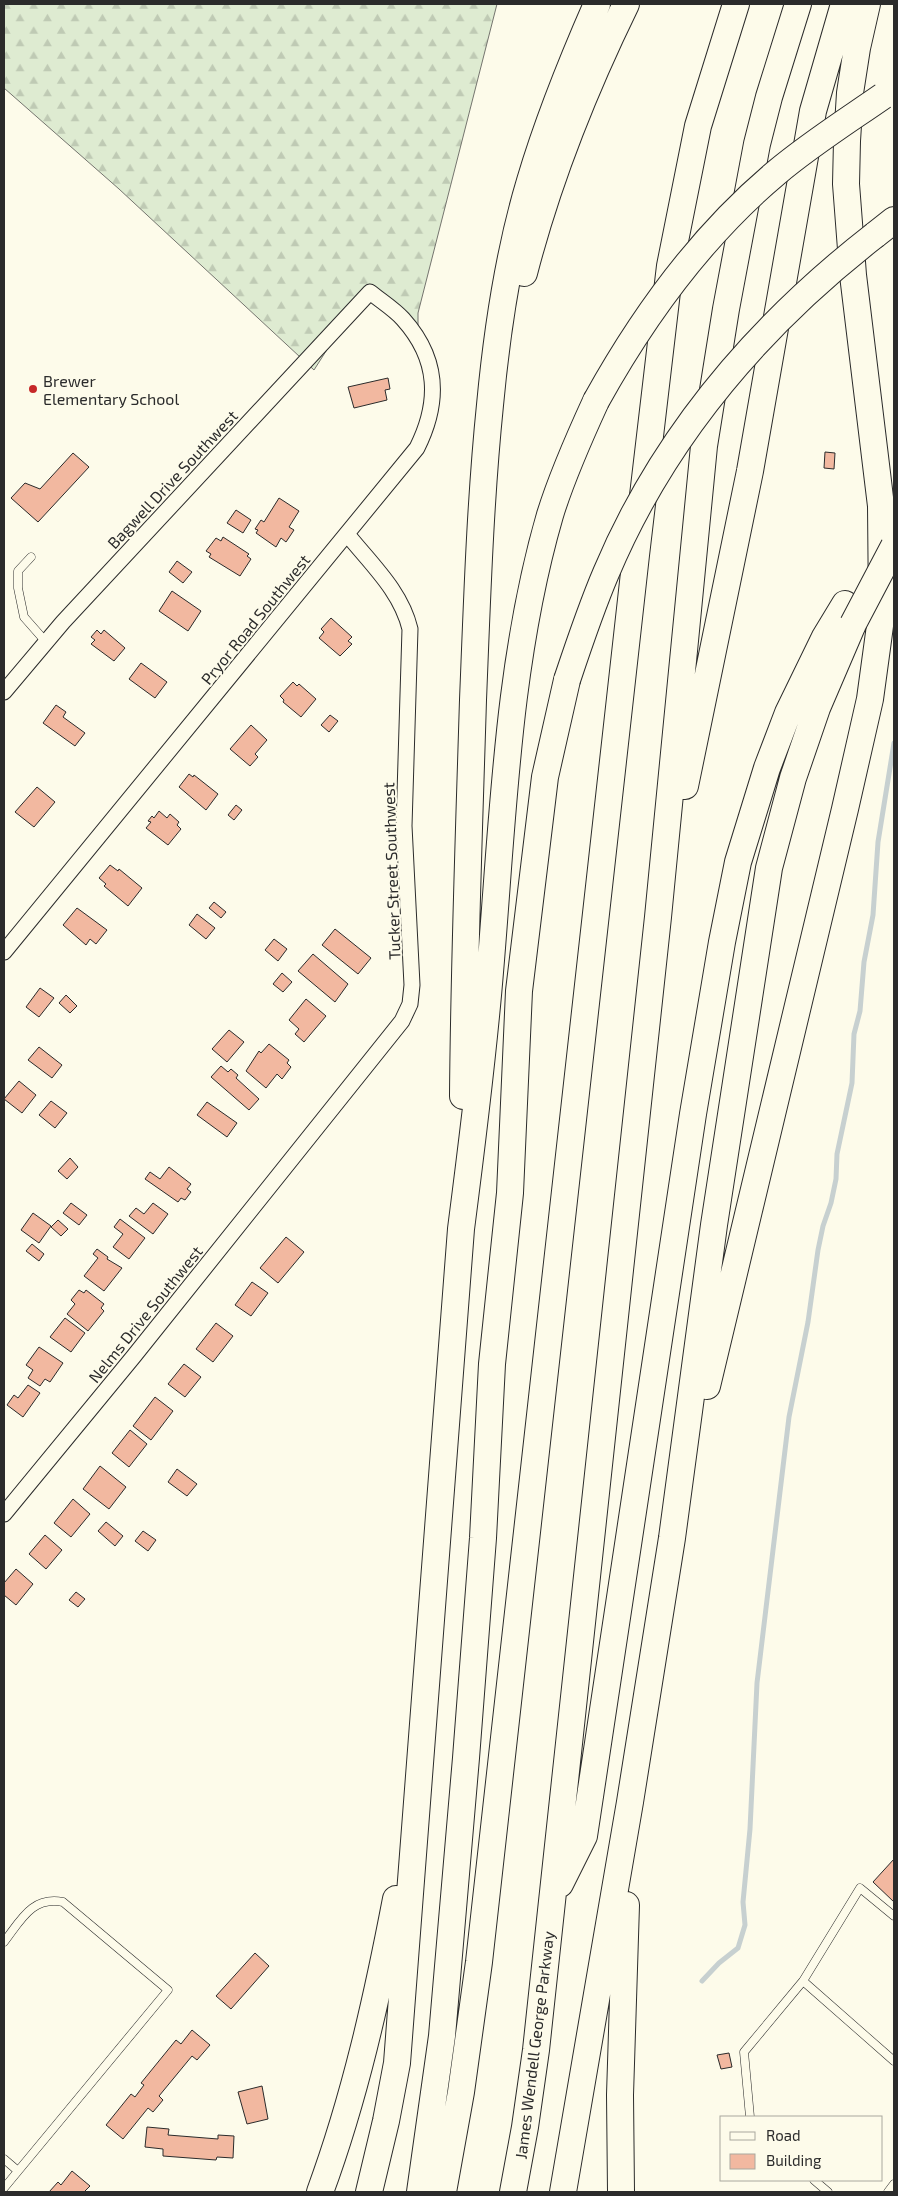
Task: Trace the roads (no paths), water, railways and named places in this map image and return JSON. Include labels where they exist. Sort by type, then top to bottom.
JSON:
[{"type":"highway","points":[[461,1230],[464,963],[477,575],[483,477],[496,347],[504,292],[529,182],[565,80],[597,4]]},
{"type":"highway","points":[[483,477],[501,364],[525,269],[545,201],[570,130],[598,63],[626,4]]},
{"type":"highway","points":[[443,2192],[461,2092],[479,1962],[636,554],[670,266],[698,126],[736,4]]},
{"type":"highway","points":[[658,917],[704,446],[726,309],[758,144],[769,97],[798,4]]},
{"type":"highway","points":[[658,917],[750,471],[813,111],[844,4]]},
{"type":"highway","points":[[672,1538],[870,699],[882,611],[882,506],[853,275],[846,184],[850,93],[857,48],[867,4]]},
{"type":"highway","points":[[369,2192],[386,2121],[397,2063],[461,1230],[478,1103],[505,775],[516,686],[539,555],[551,512],[573,451],[596,401],[652,310],[711,236],[743,203],[776,173],[889,93]]},
{"type":"highway","points":[[420,2192],[442,2036],[467,1739],[483,1538],[492,1364],[510,1193],[519,991],[545,777],[567,680],[590,612],[632,517],[697,413],[752,346],[794,303],[830,270],[884,227]]},
{"type":"highway","points":[[563,2192],[630,1802],[672,1538],[714,1226],[770,868],[793,778],[849,614],[894,541]]},
{"type":"highway","points":[[552,1898],[584,1836],[693,1114],[722,942],[738,862],[766,768],[788,712],[825,637],[849,614],[894,546]]},
{"type":"highway","name":"James Wendell George Parkway","points":[[513,2192],[526,2127],[536,2050],[658,917]]},
{"type":"highway","points":[[320,2192],[334,2154],[356,2081],[373,2008],[406,1845],[420,1758]]},
{"type":"highway","points":[[621,2192],[622,2029],[630,1802]]},
{"type":"street","name":"Pryor Road Southwest","points":[[4,952],[417,448],[428,426],[433,402],[431,371],[420,341],[402,319],[370,292]]},
{"type":"street","name":"Bagwell Drive Southwest","points":[[4,692],[46,642],[370,292]]},
{"type":"street","name":"Tucker Street Southwest","points":[[312,1134],[402,1021],[410,1004],[412,984],[404,826],[410,629],[406,613],[398,597],[347,534]]},
{"type":"street","name":"Nelms Drive Southwest","points":[[4,1514],[134,1356],[312,1134]]},
{"type":"lane","points":[[31,557],[18,570],[18,588],[24,617],[46,642]]},
{"type":"lane","points":[[750,2116],[744,2052],[803,1981],[860,1888],[894,1916]]},
{"type":"lane","points":[[4,1942],[33,1906],[50,1900],[64,1902],[168,1990],[4,2188]]},
{"type":"lane","points":[[803,1981],[894,2061]]},
{"type":"lane","points":[[4,2159],[18,2171]]},
{"type":"lane","points":[[815,2181],[828,2192]]},
{"type":"lane","points":[[888,2192],[894,2184]]},
{"type":"waterway","points":[[702,1981],[719,1963],[738,1948],[745,1925],[743,1902],[750,1829],[757,1683],[789,1417],[808,1322],[818,1250],[836,1179],[837,1154],[852,1083],[854,1034],[860,1011],[864,962],[873,915],[878,842],[894,743]]},
{"type":"place","name":"Brewer Elementary School","points":[[33,389]]}]
